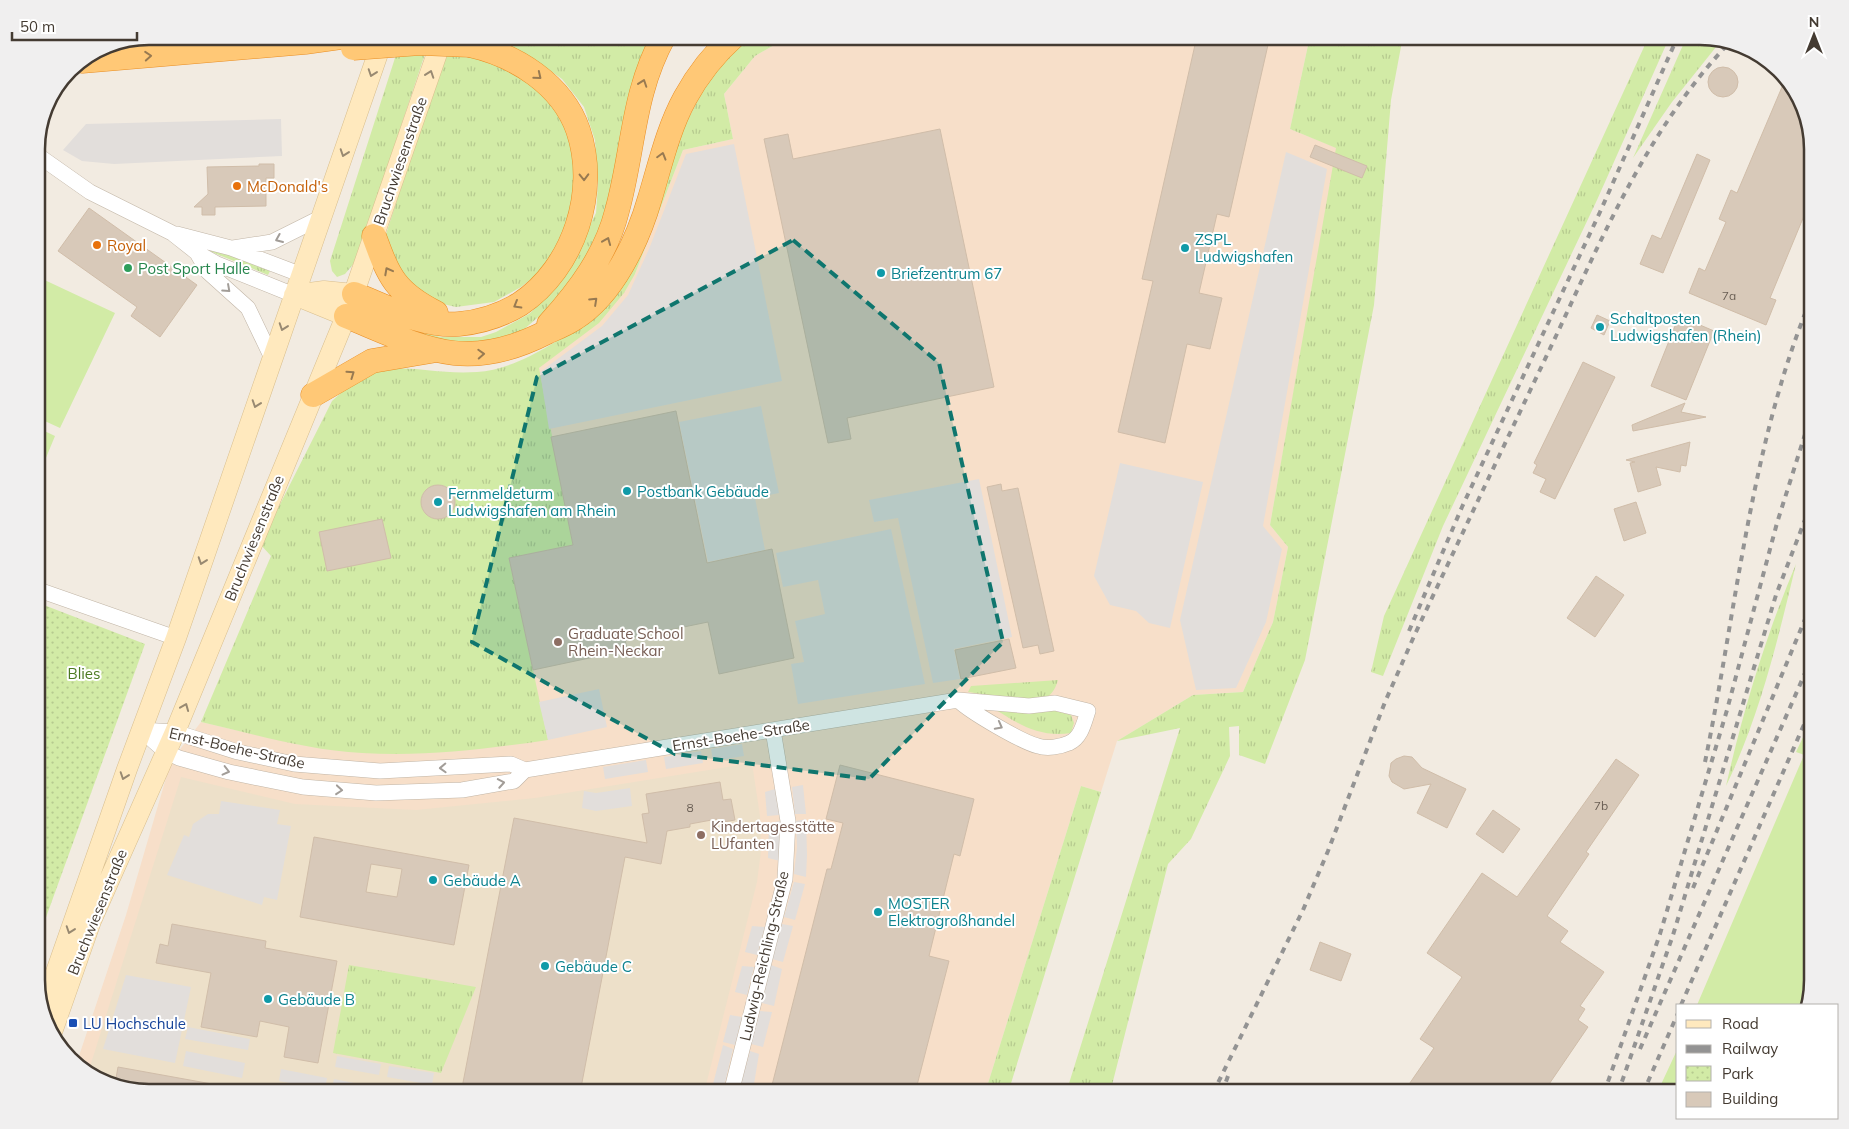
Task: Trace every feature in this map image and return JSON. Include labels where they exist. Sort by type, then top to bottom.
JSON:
[{"type":"highway","points":[[98,59],[268,45]]},
{"type":"highway","points":[[350,305],[417,311],[458,324],[491,317],[519,304],[540,287],[566,252],[581,217],[584,191],[583,153],[574,121],[551,88],[524,66],[496,52],[470,45]]},
{"type":"highway","points":[[538,337],[587,279],[605,246],[617,212],[640,93],[652,58],[659,45]]},
{"type":"highway","points":[[313,395],[372,361],[409,348],[462,355],[489,353],[514,347],[576,318],[600,296],[611,281],[640,226],[669,135],[685,98],[706,67],[726,45]]},
{"type":"highway","points":[[374,236],[389,274],[417,311]]},
{"type":"highway","points":[[350,305],[409,348]]},
{"type":"main road","name":"Bruchwiesenstraße","points":[[47,998],[141,730],[176,638],[381,45]]},
{"type":"main road","name":"Bruchwiesenstraße","points":[[55,1023],[91,921],[175,732],[350,305],[440,45]]},
{"type":"main road","points":[[302,275],[350,305]]},
{"type":"main road","points":[[294,295],[326,298],[350,305]]},
{"type":"street","points":[[45,160],[90,192],[172,233],[196,252],[217,264],[294,295]]},
{"type":"street","points":[[231,248],[272,242],[322,217]]},
{"type":"street","points":[[172,233],[231,248],[302,275]]},
{"type":"street","points":[[196,252],[208,272],[248,308],[272,358]]},
{"type":"street","points":[[45,592],[176,638]]},
{"type":"street","name":"Ernst-Boehe-Straße","points":[[141,730],[175,732],[238,752],[294,764],[380,771],[511,764],[525,770],[958,700],[1029,706],[1055,703],[1088,711],[1078,736],[1069,743],[1054,747],[1038,746],[968,710],[958,700]]},
{"type":"street","name":"Ernst-Boehe-Straße","points":[[141,730],[166,752],[179,758],[291,786],[376,793],[462,790],[514,780],[525,770]]},
{"type":"street","name":"Ludwig-Reichling-Straße","points":[[733,1084],[785,878],[788,821],[774,730]]},
{"type":"highlighted area","points":[[793,240],[939,363],[1003,642],[869,779],[675,754],[472,642],[537,377]]},
{"type":"shaded area","points":[[774,45],[1308,45],[1290,129],[1337,148],[1270,525],[1288,547],[1273,622],[1243,692],[1193,695],[1117,741],[1101,792],[1081,786],[988,1084],[149,1084],[135,1083],[109,1076],[86,1063],[79,1057],[126,915],[171,761],[201,722],[301,745],[539,368],[635,274],[683,150],[733,139],[724,94],[755,56]]},
{"type":"shaded area","points":[[281,119],[282,156],[114,164],[82,161],[63,150],[86,124]]},
{"type":"shaded area","points":[[734,144],[782,381],[549,429],[540,372],[602,326],[628,295],[649,249],[686,154]]},
{"type":"shaded area","points":[[1286,152],[1327,169],[1263,526],[1282,549],[1266,622],[1236,688],[1196,690],[1180,620]]},
{"type":"shaded area","points":[[761,406],[779,493],[755,498],[765,550],[708,562],[679,422]]},
{"type":"shaded area","points":[[1120,463],[1203,482],[1170,628],[1149,623],[1136,611],[1110,605],[1094,576]]},
{"type":"shaded area","points":[[979,479],[1012,637],[954,649],[960,679],[933,683],[898,518],[874,522],[869,500]]},
{"type":"shaded area","points":[[891,529],[925,684],[798,704],[791,664],[804,662],[795,621],[825,614],[818,580],[783,587],[776,553]]},
{"type":"shaded area","points":[[599,689],[607,727],[548,740],[539,702]]},
{"type":"shaded area","points":[[742,744],[744,756],[713,761],[711,749]]},
{"type":"shaded area","points":[[701,751],[703,763],[666,769],[664,757]]},
{"type":"shaded area","points":[[646,760],[648,772],[605,779],[603,767]]},
{"type":"shaded area","points":[[752,763],[760,816],[761,851],[757,882],[706,1084],[149,1084],[135,1083],[109,1076],[90,1066],[181,777],[295,804],[416,810],[535,798]]},
{"type":"shaded area","points":[[803,785],[806,814],[795,814],[792,787]]},
{"type":"shaded area","points":[[630,788],[632,806],[596,811],[582,808],[584,791],[596,793]]},
{"type":"shaded area","points":[[775,789],[780,815],[767,816],[765,792]]},
{"type":"shaded area","points":[[221,801],[280,810],[277,824],[291,826],[277,900],[264,897],[262,905],[167,875],[184,835],[189,837],[193,824],[208,814],[219,814]]},
{"type":"shaded area","points":[[806,819],[806,877],[794,874],[797,847],[796,821]]},
{"type":"shaded area","points":[[780,821],[780,861],[768,858],[769,823]]},
{"type":"shaded area","points":[[794,882],[805,884],[795,920],[784,917]]},
{"type":"shaded area","points":[[782,924],[793,926],[783,962],[772,959]]},
{"type":"shaded area","points":[[752,926],[765,927],[757,955],[745,952]]},
{"type":"shaded area","points":[[771,965],[782,969],[774,1006],[762,1003]]},
{"type":"shaded area","points":[[742,966],[754,967],[747,995],[735,992]]},
{"type":"shaded area","points":[[126,975],[191,987],[175,1063],[103,1049]]},
{"type":"shaded area","points":[[760,1011],[772,1012],[763,1047],[751,1044]]},
{"type":"shaded area","points":[[730,1015],[742,1017],[735,1045],[723,1042]]},
{"type":"shaded area","points":[[188,1027],[250,1039],[248,1050],[185,1039]]},
{"type":"shaded area","points":[[723,1045],[733,1049],[725,1084],[713,1084]]},
{"type":"shaded area","points":[[186,1051],[245,1063],[242,1078],[183,1066]]},
{"type":"shaded area","points":[[750,1051],[759,1054],[754,1084],[741,1084]]},
{"type":"shaded area","points":[[337,1056],[381,1064],[379,1075],[335,1067]]},
{"type":"shaded area","points":[[389,1066],[434,1073],[432,1084],[387,1077]]},
{"type":"shaded area","points":[[281,1069],[327,1078],[326,1084],[294,1084],[279,1081]]},
{"type":"shaded area","points":[[334,1079],[359,1084],[333,1084]]},
{"type":"green space","points":[[399,45],[428,45],[356,261],[345,274],[337,277],[332,271],[330,261]]},
{"type":"green space","points":[[509,45],[651,45],[606,217],[582,271],[543,313],[522,331],[483,344],[426,340],[363,307],[428,334],[441,337],[481,337],[496,332],[529,314],[547,297],[566,272],[596,213],[598,184],[595,140],[584,107],[562,79],[534,59]]},
{"type":"green space","points":[[742,45],[774,45],[755,56],[724,94],[733,139],[683,150],[635,274],[624,293],[599,323],[539,368],[573,545],[509,558],[548,740],[432,753],[362,753],[321,749],[201,722],[271,556],[260,544],[332,401],[352,385],[369,375],[385,370],[401,368],[477,372],[505,366],[520,361],[562,338],[585,320],[597,302],[697,101],[715,73]]},
{"type":"green space","points":[[1308,45],[1401,45],[1391,100],[1374,305],[1305,660],[1265,764],[1239,755],[1239,726],[1229,727],[1230,756],[1191,839],[1168,864],[1112,1084],[1069,1084],[1180,728],[1117,741],[1193,695],[1243,692],[1273,622],[1288,547],[1270,525],[1336,148],[1290,129]]},
{"type":"green space","points":[[1645,45],[1666,45],[1597,200],[1443,526],[1383,676],[1371,672],[1384,616]]},
{"type":"green space","points":[[1683,45],[1716,47],[1672,102],[1633,158]]},
{"type":"green space","points":[[444,55],[491,60],[526,79],[546,98],[561,117],[578,166],[565,241],[545,268],[521,287],[494,302],[456,307],[430,301],[414,291],[392,263],[386,234]]},
{"type":"green space","points":[[197,242],[270,271],[268,275],[197,246]]},
{"type":"green space","points":[[45,280],[115,313],[60,428],[45,421]]},
{"type":"green space","points":[[45,431],[55,436],[45,460]]},
{"type":"green space","points":[[1796,564],[1767,677],[1749,732],[1726,786],[1756,674]]},
{"type":"green space","name":"Blies","points":[[45,605],[145,644],[45,920]]},
{"type":"green space","points":[[1058,680],[1051,694],[1041,699],[997,697],[968,692],[971,686]]},
{"type":"green space","points":[[992,707],[1048,709],[1071,715],[1074,723],[1071,733],[1049,733],[1020,724]]},
{"type":"green space","points":[[1804,735],[1804,755],[1796,752]]},
{"type":"green space","points":[[1804,755],[1804,980],[1801,1004],[1697,1004]]},
{"type":"green space","points":[[1081,786],[1101,792],[1011,1084],[988,1084]]},
{"type":"green space","points":[[349,965],[476,987],[441,1073],[333,1053]]},
{"type":"green space","points":[[1676,1052],[1676,1084],[1661,1084]]},
{"type":"building","name":"ZSPL Ludwigshafen","points":[[1195,45],[1268,45],[1229,217],[1217,214],[1199,293],[1222,298],[1210,349],[1187,344],[1165,443],[1118,432],[1153,281],[1142,279]]},
{"type":"building","points":[[1723,67],[1734,71],[1738,82],[1734,93],[1723,97],[1712,93],[1708,82],[1712,71]]},
{"type":"building","points":[[1782,86],[1793,103],[1802,129],[1804,142],[1804,216],[1770,298],[1776,300],[1766,325],[1689,293],[1699,268],[1705,271],[1726,222],[1719,219],[1731,190],[1737,193]]},
{"type":"building","name":"Briefzentrum 67","points":[[940,129],[994,387],[847,418],[851,439],[828,443],[764,139],[788,134],[793,159]]},
{"type":"building","points":[[1315,145],[1367,166],[1362,178],[1310,157]]},
{"type":"building","points":[[1697,154],[1710,160],[1663,273],[1640,264],[1652,235],[1661,239]]},
{"type":"building","name":"McDonald's","points":[[259,164],[274,164],[274,178],[266,178],[266,206],[215,207],[215,215],[202,215],[202,207],[194,207],[208,194],[207,167],[259,166]]},
{"type":"building","name":"Post Sport Halle","points":[[89,208],[197,285],[160,337],[131,316],[137,307],[58,251]]},
{"type":"building","points":[[1597,315],[1610,321],[1604,335],[1591,328]]},
{"type":"building","points":[[1679,316],[1714,331],[1686,400],[1651,386]]},
{"type":"building","points":[[1583,362],[1615,377],[1555,499],[1540,492],[1546,479],[1533,473],[1537,465],[1534,463]]},
{"type":"building","points":[[1685,403],[1681,412],[1706,417],[1633,431],[1632,425]]},
{"type":"building","name":"Postbank Gebäude","points":[[676,411],[707,563],[772,549],[794,658],[719,674],[708,622],[625,639],[627,650],[533,670],[509,558],[573,545],[551,437]]},
{"type":"building","points":[[1690,442],[1686,466],[1681,465],[1680,472],[1656,467],[1661,485],[1638,492],[1630,463],[1635,462],[1626,460]]},
{"type":"building","points":[[1001,484],[1002,491],[1018,488],[1054,651],[1040,654],[1038,645],[1023,648],[987,487]]},
{"type":"building","name":"Fernmeldeturm Ludwigshafen am Rhein","points":[[438,485],[450,490],[455,502],[450,514],[438,519],[426,514],[421,502],[426,490]]},
{"type":"building","points":[[1636,502],[1646,533],[1624,541],[1614,509]]},
{"type":"building","points":[[382,519],[391,558],[327,571],[319,532]]},
{"type":"building","points":[[1596,576],[1624,595],[1595,637],[1567,618]]},
{"type":"building","points":[[1009,639],[1016,668],[961,679],[955,650]]},
{"type":"building","points":[[1404,756],[1412,757],[1422,768],[1466,789],[1447,828],[1417,813],[1431,784],[1404,789],[1392,782],[1389,776],[1391,763]]},
{"type":"building","points":[[1616,759],[1639,775],[1586,852],[1589,854],[1547,916],[1568,931],[1560,942],[1604,972],[1580,1006],[1585,1009],[1578,1020],[1588,1027],[1549,1084],[1409,1084],[1434,1048],[1420,1039],[1462,977],[1427,953],[1482,873],[1517,897]]},
{"type":"building","name":"MOSTER Elektrogroßhandel","points":[[840,765],[974,799],[960,856],[954,854],[929,956],[949,961],[917,1084],[772,1084],[827,869],[831,869],[843,823],[826,819]]},
{"type":"building","name":"Gebäude C","points":[[720,782],[723,800],[731,799],[735,820],[717,823],[717,819],[667,831],[661,864],[625,857],[582,1084],[463,1084],[514,818],[647,843],[642,814],[649,813],[646,794]]},
{"type":"building","points":[[1493,810],[1520,829],[1503,853],[1476,834]]},
{"type":"building","name":"Gebäude A","points":[[314,837],[469,865],[454,945],[300,917]],"holes":[[[371,864],[402,869],[397,897],[366,892]]]},
{"type":"building","name":"Gebäude B","points":[[172,924],[266,941],[265,948],[337,961],[318,1063],[284,1057],[289,1027],[260,1021],[257,1037],[201,1027],[211,973],[156,963],[160,944],[168,946]]},
{"type":"building","points":[[1320,942],[1351,954],[1341,981],[1310,970]]},
{"type":"building","points":[[118,1067],[212,1084],[149,1084],[116,1078]]},
{"type":"railway","points":[[1409,631],[1462,507],[1600,212],[1674,45]]},
{"type":"railway","points":[[1217,1084],[1303,910],[1328,851],[1385,702],[1415,634],[1611,220],[1630,183],[1675,111],[1700,76],[1724,48]]},
{"type":"railway","points":[[1705,762],[1760,465],[1774,407],[1804,318]]},
{"type":"railway","points":[[1607,1084],[1660,934],[1727,710],[1777,523],[1804,438]]},
{"type":"railway","points":[[1621,1084],[1673,935],[1776,595],[1804,522]]},
{"type":"railway","points":[[1693,888],[1804,622]]},
{"type":"railway","points":[[1640,1049],[1804,675]]},
{"type":"railway","points":[[1681,1004],[1804,725]]},
{"type":"railway","points":[[1647,1084],[1676,1018]]},
{"type":"railway","points":[[1225,1084],[1228,1076]]},
{"type":"place","name":"McDonald's","points":[[237,186]]},
{"type":"place","name":"Royal","points":[[97,245]]},
{"type":"place","name":"ZSPL Ludwigshafen","points":[[1185,248]]},
{"type":"place","name":"Post Sport Halle","points":[[128,268]]},
{"type":"place","name":"Briefzentrum 67","points":[[881,273]]},
{"type":"place","name":"Schaltposten Ludwigshafen (Rhein)","points":[[1600,327]]},
{"type":"place","name":"Postbank Gebäude","points":[[627,491]]},
{"type":"place","name":"Fernmeldeturm Ludwigshafen am Rhein","points":[[438,502]]},
{"type":"place","name":"Graduate School Rhein-Neckar","points":[[558,642]]},
{"type":"place","name":"Kindertagesstätte LUfanten","points":[[701,835]]},
{"type":"place","name":"Gebäude A","points":[[433,880]]},
{"type":"place","name":"MOSTER Elektrogroßhandel","points":[[878,912]]},
{"type":"place","name":"Gebäude C","points":[[545,966]]},
{"type":"place","name":"Gebäude B","points":[[268,999]]},
{"type":"place","name":"LU Hochschule","points":[[73,1023]]}]
